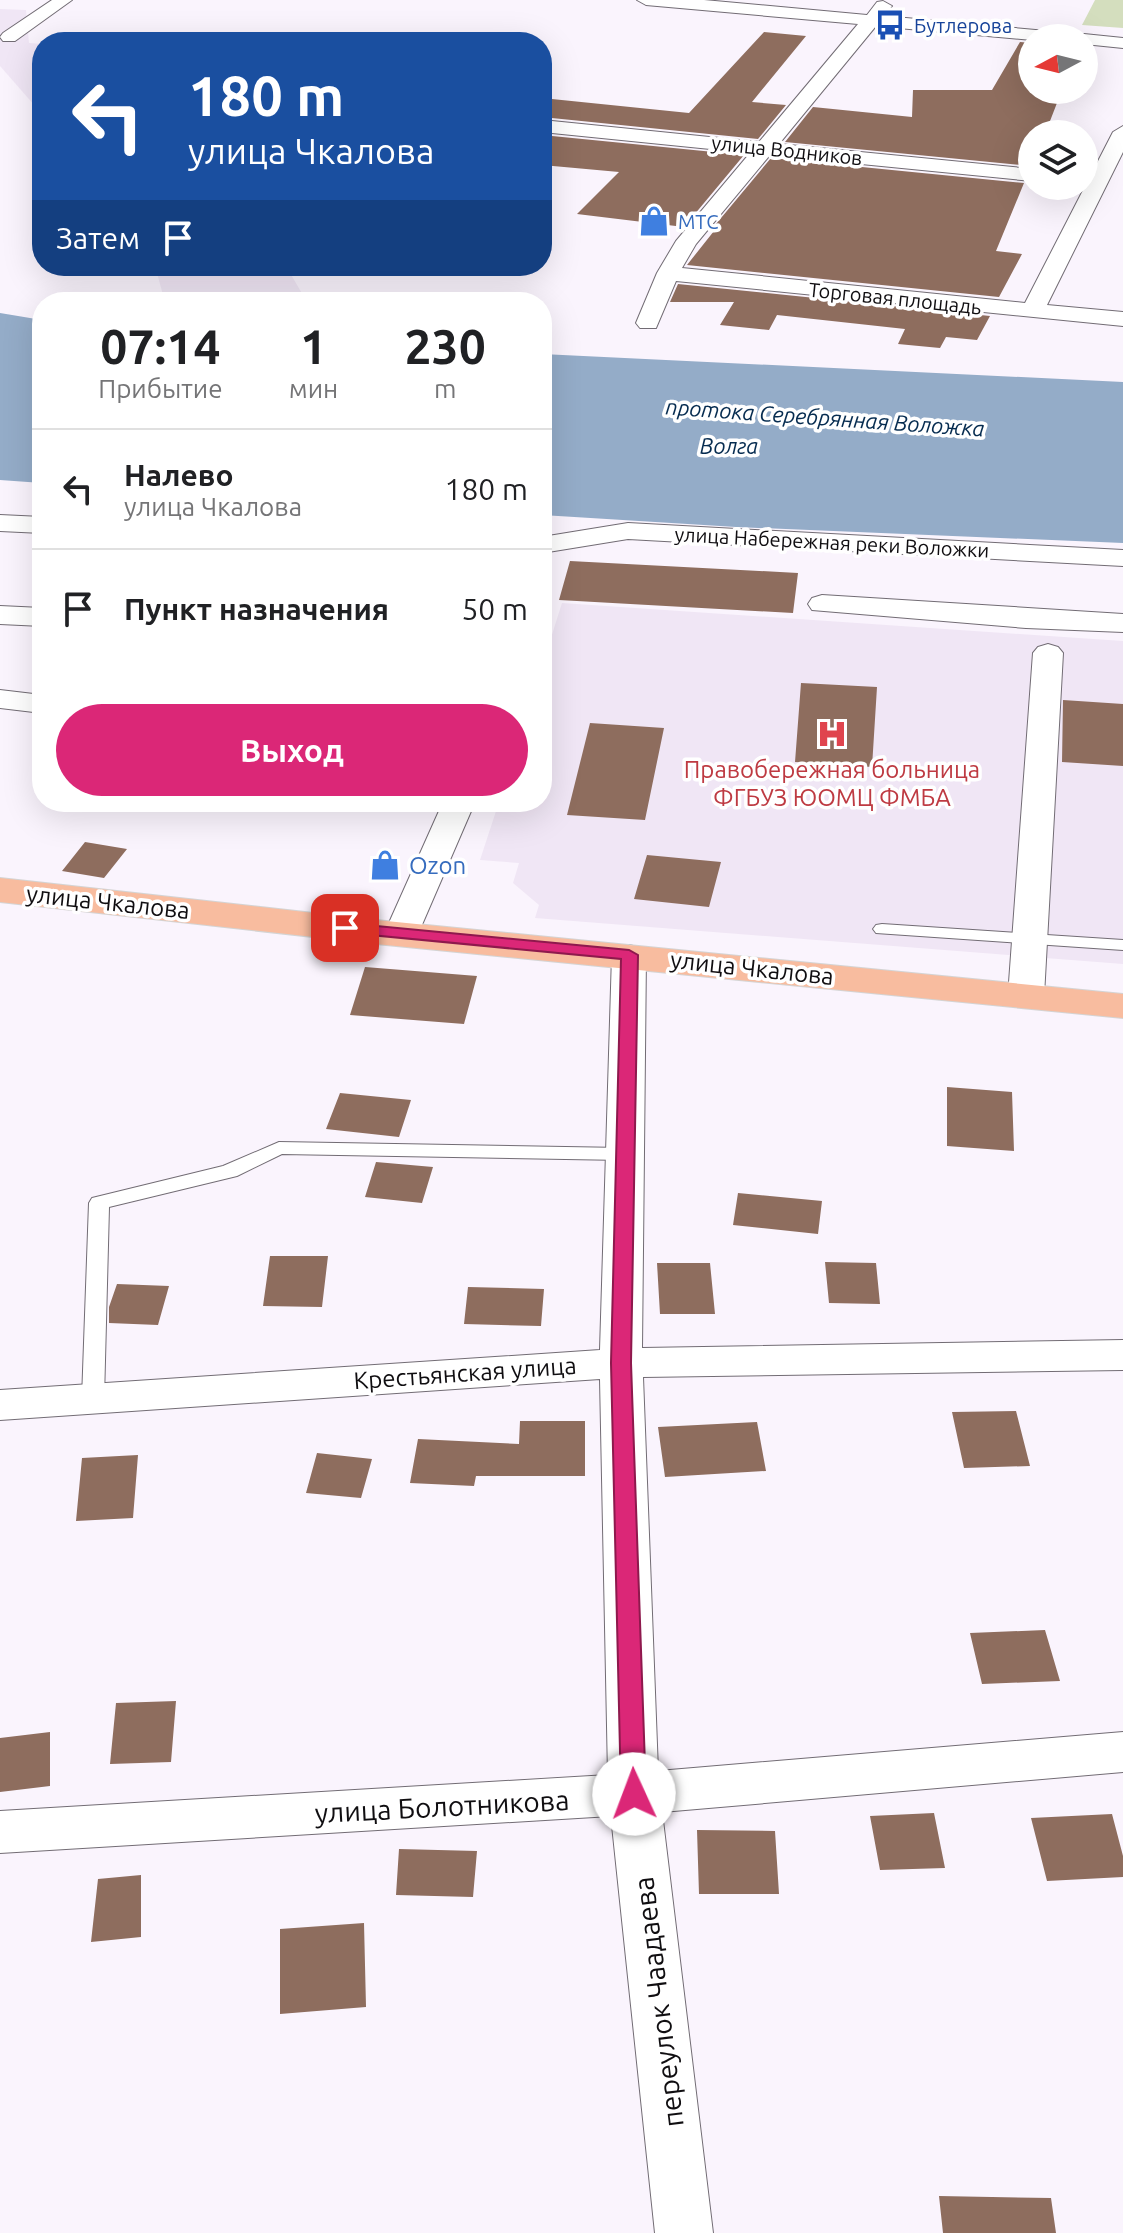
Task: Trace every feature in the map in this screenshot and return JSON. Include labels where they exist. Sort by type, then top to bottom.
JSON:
[{"type":"main road","name":"улица Чкалова","points":[[0,890],[401,934],[1123,1006]]},
{"type":"street","points":[[9,37],[63,0]]},
{"type":"street","points":[[646,0],[1018,33]]},
{"type":"street","points":[[648,323],[668,273],[687,241],[888,0]]},
{"type":"street","points":[[1098,40],[1123,43]]},
{"type":"street","name":"улица Водников","points":[[552,127],[1018,174]]},
{"type":"street","points":[[1098,170],[1123,132]]},
{"type":"street","points":[[1098,182],[1123,184]]},
{"type":"street","points":[[1033,311],[1083,200]]},
{"type":"street","name":"Торговая площадь","points":[[668,273],[1123,319]]},
{"type":"street","points":[[0,523],[32,525]]},
{"type":"street","name":"улица Набережная реки Воложки","points":[[552,535],[628,531],[1123,558]]},
{"type":"street","points":[[822,604],[1123,623]]},
{"type":"street","points":[[0,615],[32,617]]},
{"type":"street","points":[[1026,996],[1027,939],[1048,653]]},
{"type":"street","points":[[0,699],[32,703]]},
{"type":"street","points":[[401,934],[455,812]]},
{"type":"street","name":"переулок Чаадаева","points":[[629,955],[621,1363],[634,1794],[684,2233]]},
{"type":"street","name":"Крестьянская улица","points":[[0,1405],[621,1363],[1123,1355]]},
{"type":"street","name":"улица Болотникова","points":[[0,1832],[634,1794],[1123,1752]]},
{"type":"lane","points":[[882,929],[1123,945]]},
{"type":"lane","points":[[93,1399],[99,1203],[230,1171],[279,1148],[623,1154]]},
{"type":"shaded area","points":[[0,9],[26,10],[29,43],[32,43],[32,103],[0,66]]},
{"type":"shaded area","points":[[158,276],[292,276],[301,292],[162,292]]},
{"type":"shaded area","name":"Правобережная больница ФГБУЗ ЮОМЦ ФМБА","points":[[562,603],[1123,641],[1123,964],[535,918],[539,905],[513,883],[519,863],[480,860],[496,812],[552,812],[552,634]]},
{"type":"green space","points":[[1095,0],[1123,0],[1123,28],[1083,24]]},
{"type":"water","points":[[0,313],[32,318],[32,482],[0,480]]},
{"type":"water","name":"Волга","points":[[552,354],[1123,382],[1123,543],[736,527],[552,516]]},
{"type":"building","points":[[764,32],[806,36],[752,102],[786,105],[758,139],[552,118],[552,99],[689,113]]},
{"type":"building","points":[[1018,45],[1018,104],[1057,104],[1050,120],[1018,120],[1018,165],[785,142],[813,107],[912,117],[913,90],[992,90]]},
{"type":"building","points":[[552,136],[744,155],[684,227],[577,214],[619,172],[552,166]]},
{"type":"building","points":[[771,158],[1018,182],[1018,198],[996,251],[1022,254],[999,297],[687,265],[714,231],[711,230]]},
{"type":"building","points":[[678,284],[990,316],[977,340],[946,337],[940,348],[898,344],[905,329],[777,315],[769,330],[720,325],[734,302],[670,302]]},
{"type":"building","points":[[570,561],[798,573],[793,613],[559,600]]},
{"type":"building","points":[[801,683],[877,687],[872,767],[795,762]]},
{"type":"building","points":[[1063,700],[1123,704],[1123,766],[1062,762]]},
{"type":"building","points":[[590,723],[664,728],[645,820],[567,815]]},
{"type":"building","points":[[85,842],[127,849],[104,878],[62,871]]},
{"type":"building","points":[[647,855],[721,862],[709,907],[634,899]]},
{"type":"building","points":[[365,967],[477,976],[464,1024],[350,1015]]},
{"type":"building","points":[[947,1087],[1012,1092],[1014,1151],[947,1146]]},
{"type":"building","points":[[340,1093],[411,1100],[399,1137],[326,1129]]},
{"type":"building","points":[[376,1162],[433,1167],[422,1203],[365,1197]]},
{"type":"building","points":[[738,1193],[822,1201],[818,1234],[733,1225]]},
{"type":"building","points":[[270,1256],[328,1256],[322,1307],[263,1306]]},
{"type":"building","points":[[825,1262],[876,1263],[880,1304],[829,1303]]},
{"type":"building","points":[[657,1263],[710,1263],[715,1314],[660,1314]]},
{"type":"building","points":[[117,1284],[169,1286],[158,1325],[109,1323],[109,1307]]},
{"type":"building","points":[[468,1287],[544,1289],[541,1326],[464,1324]]},
{"type":"building","points":[[1016,1411],[1030,1466],[964,1468],[952,1412]]},
{"type":"building","points":[[520,1421],[585,1421],[585,1476],[476,1476],[474,1486],[410,1483],[418,1439],[519,1444]]},
{"type":"building","points":[[757,1422],[766,1471],[665,1477],[658,1427]]},
{"type":"building","points":[[317,1453],[372,1459],[361,1498],[306,1493]]},
{"type":"building","points":[[138,1455],[133,1518],[76,1521],[82,1458]]},
{"type":"building","points":[[1045,1630],[1060,1681],[982,1684],[970,1633]]},
{"type":"building","points":[[176,1701],[171,1762],[110,1764],[116,1703]]},
{"type":"building","points":[[50,1732],[50,1786],[0,1792],[0,1738]]},
{"type":"building","points":[[934,1813],[945,1868],[880,1870],[870,1816]]},
{"type":"building","points":[[1112,1814],[1123,1856],[1123,1877],[1047,1881],[1031,1818]]},
{"type":"building","points":[[697,1830],[775,1831],[779,1894],[699,1894]]},
{"type":"building","points":[[399,1849],[477,1851],[473,1897],[396,1895]]},
{"type":"building","points":[[141,1875],[141,1937],[91,1942],[98,1879]]},
{"type":"building","points":[[364,1923],[366,2007],[280,2014],[280,1929]]},
{"type":"building","points":[[939,2196],[1051,2198],[1056,2233],[943,2233]]},
{"type":"place","name":"Бутлерова","points":[[890,25]]},
{"type":"place","name":"МТС","points":[[654,221]]},
{"type":"place","name":"Правобережная больница ФГБУЗ ЮОМЦ ФМБА","points":[[832,734]]},
{"type":"place","name":"Ozon","points":[[385,865]]},
{"type":"route","points":[[345,928],[629,955],[621,1363],[634,1794]]},
{"type":"water label","name":"протока Серебрянная Воложка","points":[[825,417]]}]
